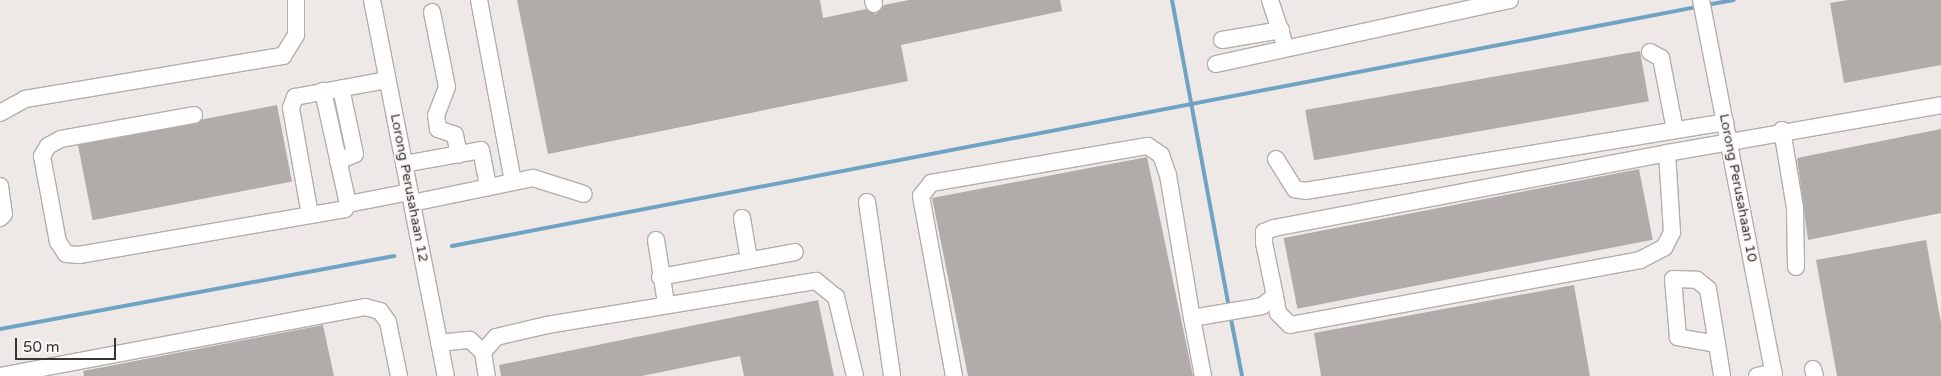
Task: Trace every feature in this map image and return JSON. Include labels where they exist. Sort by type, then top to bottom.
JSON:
[{"type":"street","points":[[1,111],[25,99],[283,56],[296,35],[296,0]]},
{"type":"street","name":"Lorong Perusahaan 12","points":[[372,0],[446,376]]},
{"type":"street","points":[[479,0],[513,182]]},
{"type":"street","points":[[1270,0],[1286,48]]},
{"type":"street","points":[[1216,64],[1487,2],[1510,0]]},
{"type":"street","name":"Lorong Perusahaan 10","points":[[1702,3],[1774,374]]},
{"type":"street","points":[[432,12],[447,87],[436,115],[438,129],[456,134],[459,155]]},
{"type":"street","points":[[1222,40],[1280,30]]},
{"type":"street","points":[[1650,52],[1660,58],[1675,130]]},
{"type":"street","points":[[310,215],[291,108],[295,97],[387,80]]},
{"type":"street","points":[[338,161],[355,154],[341,88]]},
{"type":"street","points":[[194,116],[61,139],[48,146],[42,156],[58,242],[66,254],[79,255],[345,209],[348,204],[323,91]]},
{"type":"street","points":[[1667,153],[1672,232],[1664,248],[1640,260],[1290,325],[1278,313],[1264,243],[1264,232],[1274,228],[1667,153],[1729,139],[1941,106]]},
{"type":"street","points":[[1276,158],[1295,189],[1305,191],[1725,122]]},
{"type":"street","points":[[1782,130],[1795,208],[1796,267]]},
{"type":"street","points":[[954,376],[921,196],[931,183],[1148,146],[1161,154],[1168,175],[1202,376]]},
{"type":"street","points":[[404,164],[481,150],[488,187]]},
{"type":"street","points":[[348,204],[411,198],[488,187],[533,178],[584,194]]},
{"type":"street","points":[[0,186],[4,214],[0,218]]},
{"type":"street","points":[[867,202],[892,376]]},
{"type":"street","points":[[742,218],[749,260]]},
{"type":"street","points":[[656,240],[660,277],[666,303]]},
{"type":"street","points":[[660,277],[795,252]]},
{"type":"street","points":[[483,352],[496,337],[666,303],[816,281],[836,297],[855,376]]},
{"type":"street","points":[[1192,318],[1262,306],[1275,296]]},
{"type":"street","points":[[0,376],[365,308],[380,310],[388,322],[399,376]]},
{"type":"street","points":[[439,343],[470,340],[483,352],[487,376]]},
{"type":"street","points":[[1717,344],[1722,376]]},
{"type":"street","points":[[1757,376],[1774,374]]},
{"type":"building","points":[[517,0],[820,0],[823,18],[866,9],[876,14],[884,5],[909,0],[1060,0],[1062,11],[901,45],[908,81],[548,154]]},
{"type":"building","points":[[1848,0],[1941,0],[1941,65],[1844,83],[1830,3]]},
{"type":"building","points":[[1640,51],[1649,101],[1314,160],[1305,110]]},
{"type":"building","points":[[277,105],[292,182],[93,220],[78,144]]},
{"type":"building","points":[[1941,129],[1941,213],[1808,240],[1797,158]]},
{"type":"building","points":[[1147,157],[1193,376],[968,376],[932,198]]},
{"type":"building","points":[[1639,169],[1653,240],[1297,309],[1284,238]]},
{"type":"building","points":[[1926,240],[1941,323],[1941,376],[1837,376],[1816,260]]},
{"type":"building","points":[[1574,285],[1590,376],[1321,376],[1314,333]]},
{"type":"building","points":[[818,300],[834,376],[744,376],[740,356],[642,376],[501,376],[499,365]]},
{"type":"building","points":[[323,325],[334,376],[84,376],[83,371]]},
{"type":"waterway","points":[[1172,0],[1229,308]]},
{"type":"waterway","points":[[1706,5],[1734,0]]},
{"type":"waterway","points":[[452,246],[1697,7]]},
{"type":"waterway","points":[[0,329],[394,256]]},
{"type":"waterway","points":[[1230,314],[1242,376]]}]
